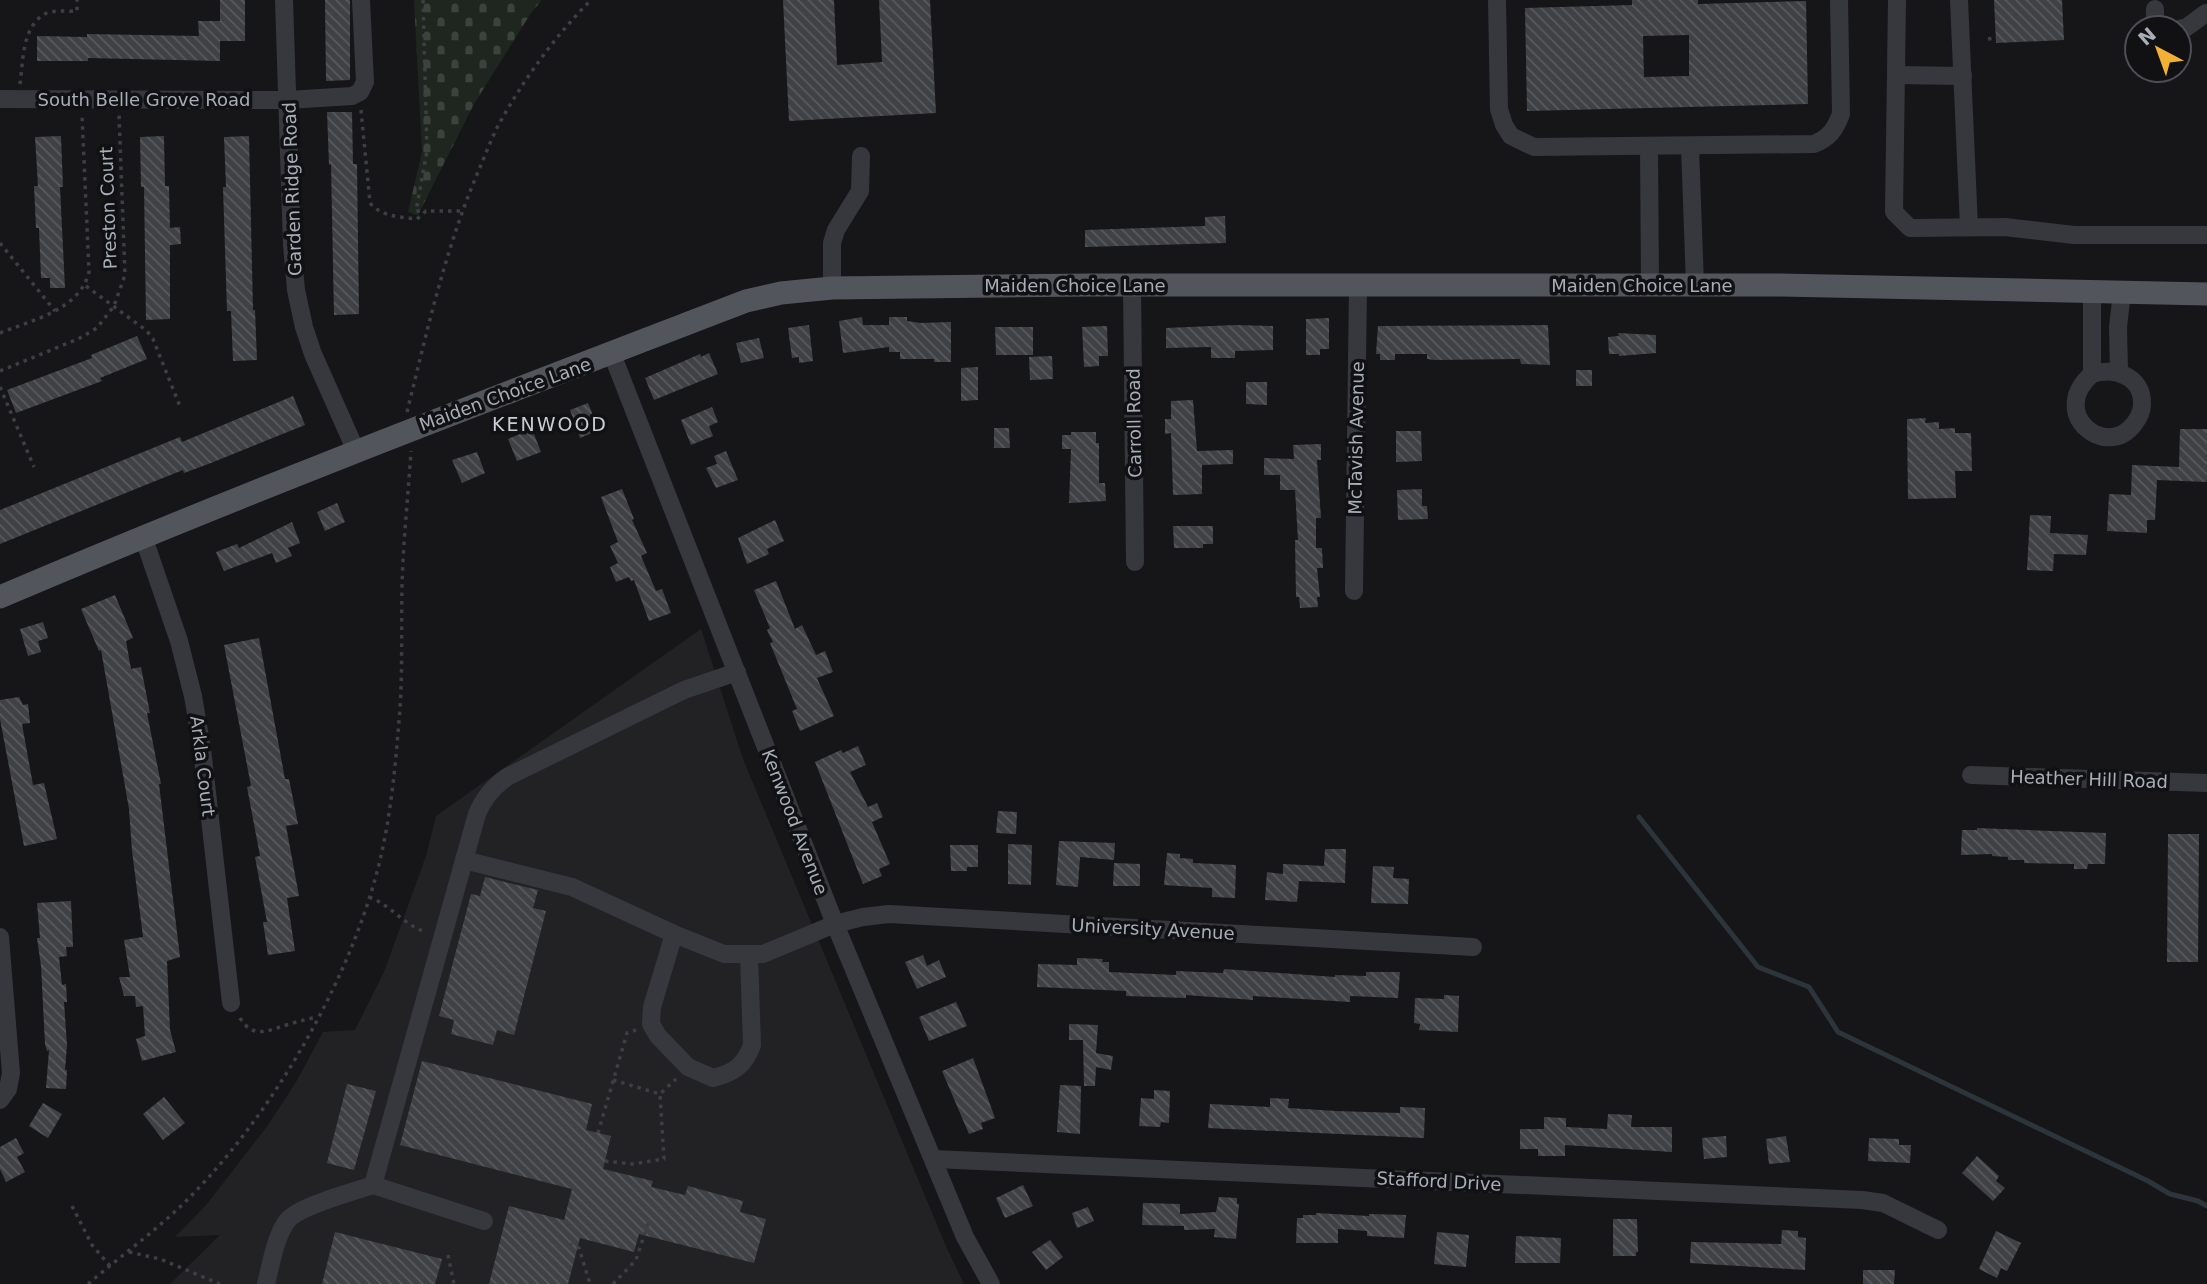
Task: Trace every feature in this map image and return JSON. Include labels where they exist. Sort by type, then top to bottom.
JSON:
[{"type":"main road","name":"Maiden Choice Lane","points":[[0,597],[355,451],[746,301],[781,293],[832,288],[1132,285],[1695,285],[2207,294]]},
{"type":"street","name":"Garden Ridge Road","points":[[284,0],[292,245],[296,290],[313,354],[355,451]]},
{"type":"street","points":[[360,92],[366,82],[361,0]]},
{"type":"street","points":[[1497,0],[1499,108],[1504,125],[1511,136],[1534,147],[1649,148],[1814,144],[1825,139],[1835,130],[1841,114],[1839,0]]},
{"type":"street","points":[[1897,0],[1894,212],[1910,228],[2005,227],[2074,235],[2207,235]]},
{"type":"street","points":[[1959,0],[1969,228]]},
{"type":"street","points":[[2155,9],[2155,14]]},
{"type":"street","points":[[1896,75],[1963,76]]},
{"type":"street","name":"South Belle Grove Road","points":[[9,99],[288,100],[352,96],[360,92]]},
{"type":"street","points":[[1690,147],[1695,285]]},
{"type":"street","points":[[1649,148],[1650,285]]},
{"type":"street","points":[[832,288],[832,243],[836,230],[860,191],[861,156]]},
{"type":"street","name":"Carroll Road","points":[[1132,285],[1135,562]]},
{"type":"street","name":"McTavish Avenue","points":[[1354,591],[1358,285]]},
{"type":"street","points":[[2092,292],[2092,374]]},
{"type":"street","points":[[2119,372],[2118,327],[2122,292]]},
{"type":"street","name":"Kenwood Avenue","points":[[612,354],[835,924],[965,1237],[991,1284]]},
{"type":"street","points":[[2105,370],[2119,372],[2131,379],[2140,390],[2142,404],[2139,418],[2130,429],[2118,436],[2104,437],[2091,433],[2080,423],[2075,410],[2075,396],[2081,383],[2092,374],[2105,370]]},
{"type":"street","name":"Arkla Court","points":[[143,536],[164,592],[193,696],[202,749],[231,1003]]},
{"type":"street","points":[[373,1185],[483,799],[507,777],[684,690],[737,672]]},
{"type":"street","name":"Heather Hill Road","points":[[1971,775],[2207,783]]},
{"type":"street","name":"University Avenue","points":[[464,860],[572,887],[724,954],[749,955],[778,950],[835,924],[889,914],[1473,947]]},
{"type":"street","points":[[674,934],[652,1007],[651,1024],[658,1036],[688,1067],[713,1078],[737,1070],[747,1058],[752,1045],[754,1031],[749,955]]},
{"type":"street","points":[[0,937],[11,1073],[8,1089],[0,1100]]},
{"type":"street","name":"Stafford Drive","points":[[933,1158],[1862,1200],[1883,1203],[1938,1230]]},
{"type":"street","points":[[265,1284],[282,1229],[288,1219],[300,1211],[373,1185],[484,1221]]},
{"type":"path","points":[[9,99],[25,42],[34,26],[43,15],[77,12],[77,0]]},
{"type":"path","points":[[423,0],[427,151],[416,211],[462,211]]},
{"type":"path","points":[[406,417],[424,334],[462,211],[498,125],[532,70],[591,0]]},
{"type":"path","points":[[1988,39],[1995,38]]},
{"type":"path","points":[[360,92],[370,203],[374,209],[388,215],[417,219],[426,211]]},
{"type":"path","points":[[0,333],[55,311],[74,299],[86,286],[89,272],[82,100]]},
{"type":"path","name":"Preston Court","points":[[0,371],[78,339],[97,328],[114,306],[125,275],[118,100]]},
{"type":"path","points":[[0,243],[55,311]]},
{"type":"path","points":[[86,286],[141,324],[153,339],[181,410]]},
{"type":"path","points":[[0,387],[34,467]]},
{"type":"path","points":[[88,1284],[159,1227],[231,1151],[296,1058],[355,939],[377,871],[391,796],[400,719],[402,584],[412,447]]},
{"type":"path","points":[[369,897],[381,901],[417,929],[443,936]]},
{"type":"path","points":[[231,1003],[246,1027],[258,1031],[273,1030],[317,1017]]},
{"type":"path","points":[[598,1133],[627,1033],[651,1024]]},
{"type":"path","points":[[605,1161],[632,1164],[664,1160],[660,1094],[688,1067]]},
{"type":"path","points":[[613,1080],[660,1094]]},
{"type":"path","points":[[72,1206],[92,1245],[110,1266]]},
{"type":"path","points":[[613,1284],[636,1260],[649,1220]]},
{"type":"path","points":[[569,1244],[579,1248],[590,1284]]},
{"type":"path","points":[[129,1252],[160,1259],[220,1284]]},
{"type":"path","points":[[448,1255],[454,1284]]},
{"type":"shaded area","points":[[701,629],[743,759],[964,1284],[170,1284],[220,1235],[175,1237],[207,1204],[268,1125],[296,1082],[323,1032],[355,1030],[384,972],[426,856],[436,816]]},
{"type":"green space","points":[[414,0],[542,0],[474,104],[418,215],[408,212],[422,152]]},
{"type":"building","points":[[220,0],[245,0],[245,41],[220,41],[220,61],[88,58],[88,61],[37,61],[37,36],[199,36],[198,21],[220,21]]},
{"type":"building","points":[[325,0],[350,0],[350,80],[326,81]]},
{"type":"building","points":[[783,0],[834,0],[837,65],[882,62],[879,0],[930,0],[936,113],[789,121]]},
{"type":"building","points":[[1632,0],[1698,0],[1698,4],[1806,1],[1808,104],[1527,111],[1525,8],[1632,5]],"holes":[[[1689,35],[1689,76],[1644,77],[1643,36]]]},
{"type":"building","points":[[1994,0],[2062,0],[2064,40],[1996,43]]},
{"type":"building","points":[[327,112],[352,112],[353,164],[357,164],[359,314],[334,315],[331,164],[329,165]]},
{"type":"building","points":[[61,136],[63,187],[60,187],[65,288],[50,288],[50,278],[41,278],[39,228],[36,228],[34,186],[38,186],[35,137]]},
{"type":"building","points":[[164,136],[165,186],[169,186],[170,228],[180,227],[181,244],[170,245],[170,319],[146,320],[144,187],[141,187],[140,137]]},
{"type":"building","points":[[249,136],[253,310],[257,360],[233,361],[231,311],[227,311],[224,137]]},
{"type":"building","points":[[1225,216],[1226,243],[1085,247],[1085,230],[1205,226],[1205,217]]},
{"type":"building","points":[[862,317],[863,325],[889,325],[889,317],[907,317],[907,321],[921,323],[951,322],[951,362],[900,359],[900,352],[889,352],[889,347],[843,353],[839,321]]},
{"type":"building","points":[[1329,318],[1329,349],[1320,349],[1320,355],[1306,355],[1306,319]]},
{"type":"building","points":[[809,325],[813,361],[799,363],[799,357],[792,358],[788,328]]},
{"type":"building","points":[[1548,325],[1550,365],[1521,364],[1520,359],[1435,360],[1427,359],[1427,354],[1395,354],[1395,360],[1380,360],[1380,354],[1376,354],[1378,326]]},
{"type":"building","points":[[1107,326],[1108,356],[1099,356],[1099,366],[1084,367],[1082,327]]},
{"type":"building","points":[[1273,326],[1273,350],[1235,351],[1235,358],[1211,358],[1211,347],[1166,348],[1166,328]]},
{"type":"building","points":[[995,327],[1033,327],[1033,355],[996,355]]},
{"type":"building","points":[[1618,333],[1656,335],[1656,353],[1619,356],[1609,354],[1608,337],[1619,336]]},
{"type":"building","points":[[137,336],[147,359],[100,378],[102,381],[16,413],[7,390],[92,358],[91,355]]},
{"type":"building","points":[[759,338],[764,358],[741,363],[736,343]]},
{"type":"building","points":[[709,353],[718,374],[654,400],[645,378],[700,354],[701,357]]},
{"type":"building","points":[[1052,356],[1053,379],[1030,380],[1029,357]]},
{"type":"building","points":[[978,367],[978,400],[961,401],[961,368]]},
{"type":"building","points":[[1576,370],[1592,370],[1592,386],[1576,386]]},
{"type":"building","points":[[1246,382],[1267,382],[1267,405],[1246,404]]},
{"type":"building","points":[[293,396],[305,425],[184,473],[183,470],[0,544],[0,510],[180,437],[182,442]]},
{"type":"building","points":[[1193,400],[1197,451],[1233,450],[1233,464],[1202,465],[1202,494],[1173,495],[1171,433],[1165,434],[1165,419],[1171,419],[1171,401]]},
{"type":"building","points":[[588,403],[599,430],[580,438],[570,410]]},
{"type":"building","points":[[712,407],[718,422],[709,426],[713,436],[691,445],[681,420]]},
{"type":"building","points":[[1926,418],[1925,423],[1939,422],[1939,429],[1955,428],[1955,433],[1971,433],[1972,471],[1955,471],[1956,498],[1908,499],[1907,419]]},
{"type":"building","points":[[994,428],[1009,428],[1010,448],[994,448]]},
{"type":"building","points":[[532,429],[541,452],[517,461],[508,439]]},
{"type":"building","points":[[2180,429],[2207,429],[2207,482],[2157,480],[2155,520],[2147,520],[2147,533],[2107,531],[2109,494],[2131,495],[2132,465],[2179,467]]},
{"type":"building","points":[[1396,431],[1421,431],[1422,461],[1396,462]]},
{"type":"building","points":[[1071,432],[1096,432],[1096,443],[1099,443],[1099,483],[1105,483],[1106,501],[1069,503],[1071,449],[1062,449],[1062,435],[1071,435]]},
{"type":"building","points":[[1321,444],[1321,460],[1317,460],[1321,518],[1316,518],[1316,548],[1322,548],[1323,568],[1317,568],[1320,597],[1317,597],[1318,607],[1300,608],[1299,597],[1296,597],[1295,540],[1298,540],[1295,490],[1280,490],[1280,475],[1264,475],[1264,458],[1294,459],[1293,445]]},
{"type":"building","points":[[726,451],[738,480],[716,488],[706,468],[717,464],[714,456]]},
{"type":"building","points":[[477,452],[485,473],[462,483],[452,460]]},
{"type":"building","points":[[622,489],[647,553],[641,556],[656,591],[662,589],[671,613],[649,621],[634,580],[631,581],[629,577],[616,582],[610,567],[618,563],[610,546],[618,542],[601,497]]},
{"type":"building","points":[[1422,489],[1422,506],[1427,506],[1428,519],[1398,520],[1397,490]]},
{"type":"building","points":[[337,503],[345,522],[325,531],[317,512]]},
{"type":"building","points":[[2030,515],[2051,516],[2050,533],[2088,535],[2086,555],[2054,554],[2053,571],[2027,570]]},
{"type":"building","points":[[775,520],[784,541],[767,549],[769,554],[747,564],[738,538]]},
{"type":"building","points":[[292,522],[300,543],[288,548],[292,556],[276,563],[272,553],[224,571],[216,552],[237,544],[239,548]]},
{"type":"building","points":[[1173,526],[1213,526],[1213,544],[1203,544],[1203,548],[1174,548]]},
{"type":"building","points":[[776,581],[795,629],[802,625],[816,655],[825,651],[833,672],[817,678],[834,716],[800,731],[792,711],[797,709],[770,643],[773,642],[767,630],[770,628],[754,590]]},
{"type":"building","points":[[115,595],[133,638],[126,641],[131,669],[141,667],[150,713],[147,713],[161,784],[180,957],[167,961],[170,1030],[176,1052],[142,1061],[136,1039],[145,1036],[143,1006],[136,1007],[135,996],[124,996],[119,977],[130,977],[124,940],[143,937],[129,809],[101,650],[99,651],[81,609]]},
{"type":"building","points":[[43,622],[48,638],[38,641],[41,652],[28,656],[20,629]]},
{"type":"building","points":[[259,638],[285,779],[289,779],[298,824],[286,826],[299,896],[287,898],[295,951],[268,955],[263,922],[267,922],[255,857],[260,856],[247,787],[251,786],[224,645]]},
{"type":"building","points":[[19,697],[23,705],[28,704],[30,723],[22,724],[33,785],[44,783],[57,839],[24,846],[0,719],[0,700]]},
{"type":"building","points":[[858,746],[866,765],[850,772],[868,807],[877,803],[883,817],[872,822],[890,864],[879,869],[882,876],[863,884],[815,762],[841,750],[843,753]]},
{"type":"building","points":[[998,811],[1017,812],[1016,834],[996,833]]},
{"type":"building","points":[[1977,828],[2106,833],[2105,864],[2088,864],[2087,869],[2074,869],[2074,864],[2024,863],[2024,860],[2008,860],[2008,857],[1992,854],[1961,855],[1962,830]]},
{"type":"building","points":[[2168,834],[2199,834],[2198,962],[2167,962]]},
{"type":"building","points":[[1059,841],[1115,843],[1114,860],[1080,857],[1078,887],[1056,885]]},
{"type":"building","points":[[1008,844],[1032,845],[1031,885],[1008,884]]},
{"type":"building","points":[[950,845],[978,845],[978,867],[967,867],[967,871],[951,871]]},
{"type":"building","points":[[1325,849],[1346,849],[1345,883],[1299,881],[1297,902],[1265,900],[1267,872],[1283,874],[1283,864],[1324,866]]},
{"type":"building","points":[[1167,853],[1193,859],[1193,863],[1236,865],[1235,898],[1212,897],[1212,888],[1164,885]]},
{"type":"building","points":[[1114,863],[1140,864],[1140,886],[1113,886]]},
{"type":"building","points":[[1373,866],[1394,867],[1393,878],[1409,879],[1408,904],[1371,903]]},
{"type":"building","points":[[485,877],[538,890],[533,908],[546,911],[514,1035],[497,1030],[493,1045],[451,1034],[454,1020],[439,1016],[471,894],[480,896]]},
{"type":"building","points":[[71,901],[73,947],[66,947],[67,956],[59,957],[62,985],[66,984],[67,1002],[64,1002],[66,1089],[46,1088],[49,1050],[47,1051],[45,1044],[37,903]]},
{"type":"building","points":[[923,955],[927,966],[939,960],[946,977],[917,989],[905,962]]},
{"type":"building","points":[[1077,958],[1103,959],[1102,962],[1109,962],[1109,972],[1176,975],[1176,971],[1223,973],[1224,969],[1335,977],[1366,976],[1366,972],[1400,972],[1398,998],[1350,996],[1350,1002],[1253,996],[1253,1000],[1186,995],[1186,998],[1126,996],[1126,991],[1037,987],[1038,964],[1077,965]]},
{"type":"building","points":[[1444,995],[1459,996],[1458,1032],[1419,1030],[1420,1024],[1414,1023],[1415,998],[1444,999]]},
{"type":"building","points":[[956,1002],[967,1026],[929,1041],[919,1017]]},
{"type":"building","points":[[1069,1024],[1098,1025],[1096,1053],[1113,1056],[1111,1070],[1096,1067],[1095,1086],[1084,1086],[1083,1040],[1069,1040]]},
{"type":"building","points":[[973,1058],[995,1118],[981,1123],[983,1129],[969,1134],[942,1071]]},
{"type":"building","points":[[422,1061],[592,1104],[586,1130],[611,1136],[603,1169],[653,1181],[651,1187],[685,1195],[688,1186],[743,1201],[740,1212],[766,1219],[754,1263],[639,1234],[634,1252],[580,1238],[568,1284],[489,1284],[509,1206],[564,1220],[572,1189],[400,1145]]},
{"type":"building","points":[[347,1084],[376,1091],[354,1170],[327,1163]]},
{"type":"building","points":[[1060,1085],[1081,1086],[1080,1134],[1057,1132]]},
{"type":"building","points":[[1154,1090],[1170,1091],[1169,1123],[1161,1122],[1160,1127],[1139,1126],[1141,1098],[1154,1099]]},
{"type":"building","points":[[164,1097],[185,1123],[163,1140],[143,1114]]},
{"type":"building","points":[[1270,1098],[1289,1099],[1288,1108],[1400,1113],[1400,1107],[1425,1108],[1424,1138],[1208,1128],[1210,1104],[1270,1107]]},
{"type":"building","points":[[43,1103],[62,1114],[48,1138],[29,1126]]},
{"type":"building","points":[[1608,1114],[1632,1115],[1631,1127],[1672,1127],[1672,1152],[1565,1145],[1565,1156],[1538,1156],[1538,1149],[1520,1149],[1520,1129],[1544,1129],[1544,1117],[1566,1118],[1566,1127],[1607,1129]]},
{"type":"building","points":[[1726,1136],[1727,1157],[1704,1159],[1702,1138]]},
{"type":"building","points":[[1786,1136],[1790,1162],[1769,1164],[1766,1139]]},
{"type":"building","points":[[16,1138],[24,1153],[17,1157],[25,1172],[6,1182],[0,1169],[0,1147]]},
{"type":"building","points":[[1869,1138],[1899,1139],[1899,1145],[1911,1145],[1910,1163],[1868,1161]]},
{"type":"building","points":[[1977,1156],[1999,1176],[1996,1181],[2005,1188],[1993,1201],[1962,1173]]},
{"type":"building","points":[[1023,1185],[1033,1206],[1005,1218],[996,1198]]},
{"type":"building","points":[[1219,1197],[1237,1198],[1239,1204],[1236,1239],[1214,1237],[1215,1229],[1184,1230],[1184,1226],[1142,1225],[1143,1203],[1180,1204],[1180,1214],[1216,1212]]},
{"type":"building","points":[[1088,1207],[1094,1221],[1077,1228],[1072,1213]]},
{"type":"building","points":[[1316,1213],[1406,1215],[1404,1238],[1367,1236],[1367,1231],[1338,1229],[1338,1243],[1296,1243],[1297,1218]]},
{"type":"building","points":[[1613,1219],[1637,1219],[1636,1256],[1613,1256]]},
{"type":"building","points":[[1782,1230],[1798,1231],[1798,1237],[1806,1238],[1805,1270],[1690,1263],[1691,1242],[1781,1244]]},
{"type":"building","points":[[1996,1231],[2021,1243],[2007,1271],[2001,1268],[1997,1278],[1979,1269]]},
{"type":"building","points":[[335,1232],[442,1259],[435,1284],[322,1284]]},
{"type":"building","points":[[1437,1232],[1469,1235],[1466,1267],[1434,1264]]},
{"type":"building","points":[[1516,1236],[1561,1238],[1560,1263],[1515,1263]]},
{"type":"building","points":[[1050,1240],[1063,1257],[1046,1270],[1032,1252]]},
{"type":"building","points":[[1863,1270],[1895,1270],[1894,1284],[1863,1284]]},
{"type":"waterway","points":[[1639,817],[1758,967],[1809,987],[1838,1032],[2170,1194],[2207,1206]]},
{"type":"district","name":"KENWOOD","points":[[550,424]]}]
